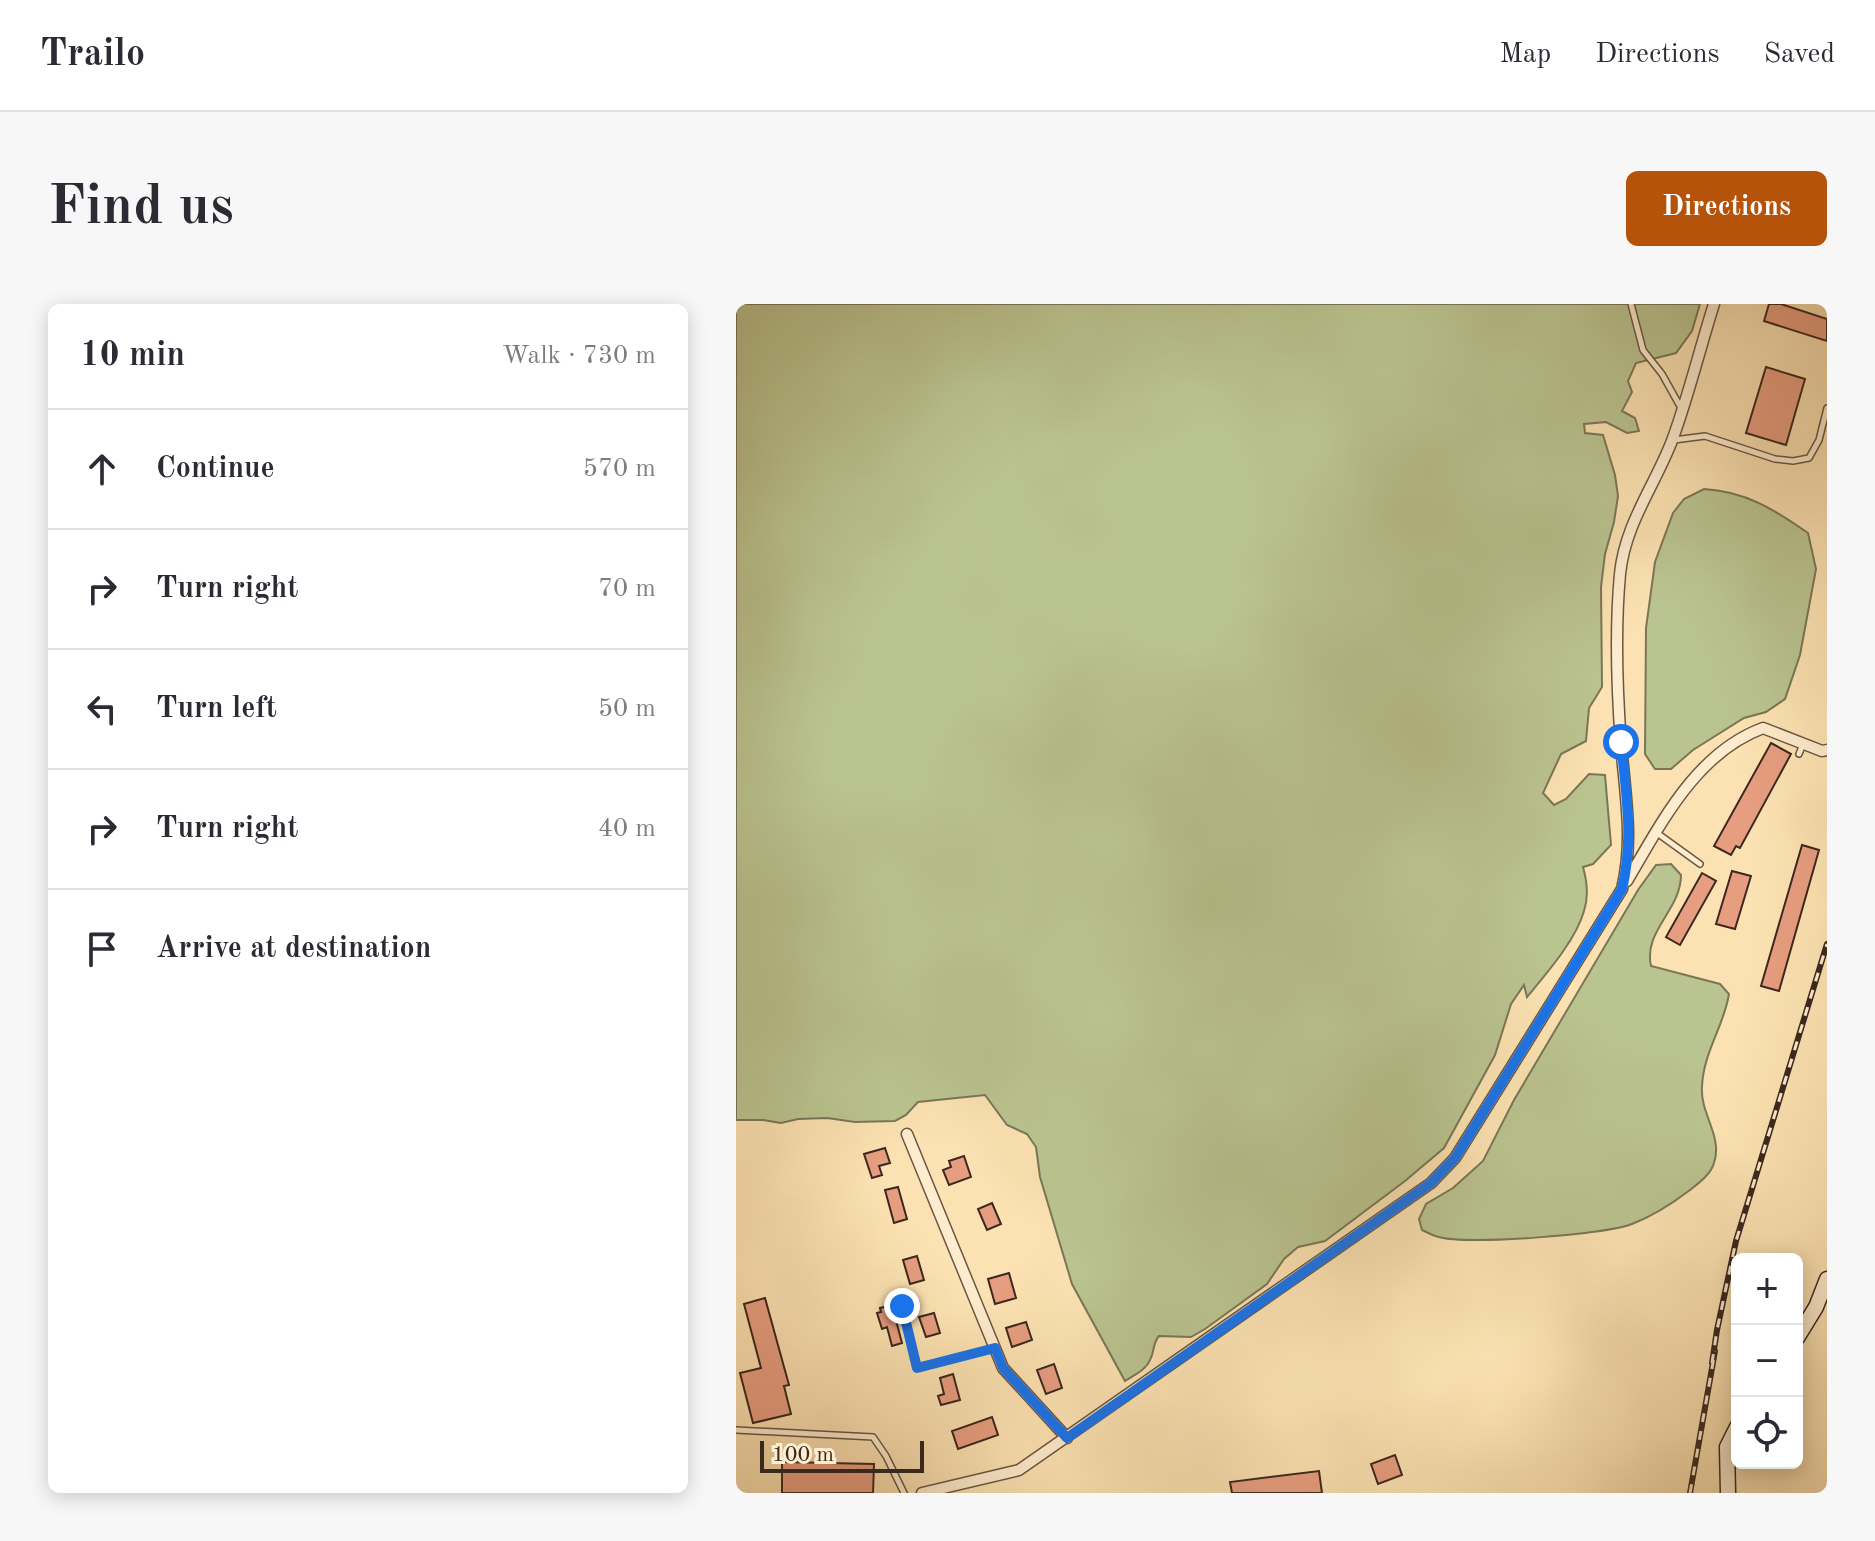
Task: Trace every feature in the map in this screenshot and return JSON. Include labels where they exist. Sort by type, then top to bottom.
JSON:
[{"type":"main road","points":[[1803,1328],[1827,1279]]},
{"type":"main road","points":[[1728,1493],[1725,1461],[1731,1439]]},
{"type":"street","points":[[1622,889],[1630,840],[1621,742],[1618,661],[1620,572],[1630,528],[1673,440],[1714,304]]},
{"type":"street","points":[[922,1493],[1019,1470],[1443,1173],[1685,788],[1719,751],[1742,735],[1763,728],[1801,749],[1827,750]]},
{"type":"street","points":[[907,1134],[1003,1368],[1067,1438]]},
{"type":"lane","points":[[1631,304],[1643,350],[1662,374],[1682,409]]},
{"type":"lane","points":[[1673,440],[1705,436],[1775,459],[1793,461],[1809,458],[1819,440],[1827,408]]},
{"type":"lane","points":[[1656,832],[1700,864]]},
{"type":"lane","points":[[902,1306],[917,1368],[995,1348]]},
{"type":"lane","points":[[736,1430],[873,1437],[904,1493]]},
{"type":"green space","points":[[736,304],[1700,304],[1692,331],[1676,353],[1636,363],[1628,381],[1632,392],[1622,411],[1635,418],[1639,431],[1627,433],[1606,422],[1584,424],[1585,433],[1603,435],[1618,496],[1601,587],[1602,687],[1589,708],[1586,741],[1561,754],[1543,793],[1554,805],[1566,799],[1589,774],[1605,775],[1611,845],[1593,864],[1583,867],[1587,900],[1580,922],[1560,956],[1527,997],[1524,985],[1511,1004],[1495,1055],[1444,1148],[1325,1241],[1298,1247],[1284,1259],[1267,1284],[1205,1329],[1191,1337],[1159,1336],[1148,1364],[1125,1381],[1072,1284],[1040,1177],[1036,1147],[1027,1134],[1007,1125],[985,1095],[918,1102],[895,1121],[855,1122],[827,1118],[781,1123],[736,1120]]},
{"type":"green space","points":[[1704,489],[1733,493],[1759,503],[1808,533],[1816,569],[1800,655],[1785,699],[1766,712],[1744,718],[1693,750],[1671,769],[1655,769],[1645,754],[1646,628],[1655,562],[1673,513],[1684,499]]},
{"type":"green space","points":[[1671,864],[1681,875],[1679,888],[1652,942],[1651,966],[1720,984],[1729,994],[1703,1075],[1702,1097],[1716,1144],[1710,1171],[1662,1209],[1640,1221],[1617,1228],[1566,1235],[1477,1240],[1439,1237],[1422,1230],[1419,1219],[1426,1204],[1453,1188],[1483,1161],[1514,1100],[1638,890],[1656,865]]},
{"type":"building","points":[[1769,304],[1781,304],[1827,319],[1827,341],[1764,321]]},
{"type":"building","points":[[1766,367],[1805,379],[1786,445],[1746,433]]},
{"type":"building","points":[[1771,743],[1791,754],[1740,848],[1736,846],[1731,855],[1714,846]]},
{"type":"building","points":[[1802,845],[1819,850],[1779,991],[1761,986]]},
{"type":"building","points":[[1732,871],[1751,876],[1735,929],[1716,924]]},
{"type":"building","points":[[1702,873],[1716,881],[1680,945],[1666,937]]},
{"type":"building","points":[[885,1148],[890,1163],[879,1166],[882,1175],[872,1178],[864,1154]]},
{"type":"building","points":[[964,1156],[971,1177],[949,1185],[943,1170],[951,1167],[949,1161]]},
{"type":"building","points":[[898,1187],[907,1219],[894,1223],[885,1190]]},
{"type":"building","points":[[992,1203],[1001,1224],[987,1230],[978,1209]]},
{"type":"building","points":[[917,1256],[924,1280],[910,1284],[903,1260]]},
{"type":"building","points":[[1009,1273],[1016,1298],[995,1304],[988,1279]]},
{"type":"building","points":[[765,1298],[789,1385],[784,1386],[791,1414],[753,1423],[740,1373],[761,1368],[744,1304]]},
{"type":"building","points":[[892,1305],[902,1343],[892,1346],[887,1327],[882,1329],[877,1313],[881,1312],[880,1308]]},
{"type":"building","points":[[934,1313],[940,1333],[926,1337],[919,1317]]},
{"type":"building","points":[[1026,1322],[1032,1340],[1012,1347],[1006,1328]]},
{"type":"building","points":[[1054,1364],[1062,1388],[1046,1394],[1037,1370]]},
{"type":"building","points":[[953,1374],[960,1400],[941,1405],[938,1396],[944,1394],[940,1378]]},
{"type":"building","points":[[992,1417],[998,1435],[958,1449],[952,1431]]},
{"type":"building","points":[[1395,1455],[1402,1475],[1378,1484],[1371,1464]]},
{"type":"building","points":[[782,1462],[874,1464],[873,1493],[782,1493]]},
{"type":"building","points":[[1319,1471],[1322,1493],[1232,1493],[1230,1482]]},
{"type":"railway","points":[[1712,1363],[1736,1241],[1827,944]]},
{"type":"railway","points":[[1690,1493],[1715,1351]]},
{"type":"route","points":[[902,1306],[917,1368],[995,1348],[1003,1368],[1067,1438],[1431,1183],[1455,1158],[1622,889],[1630,840],[1621,742]]}]
